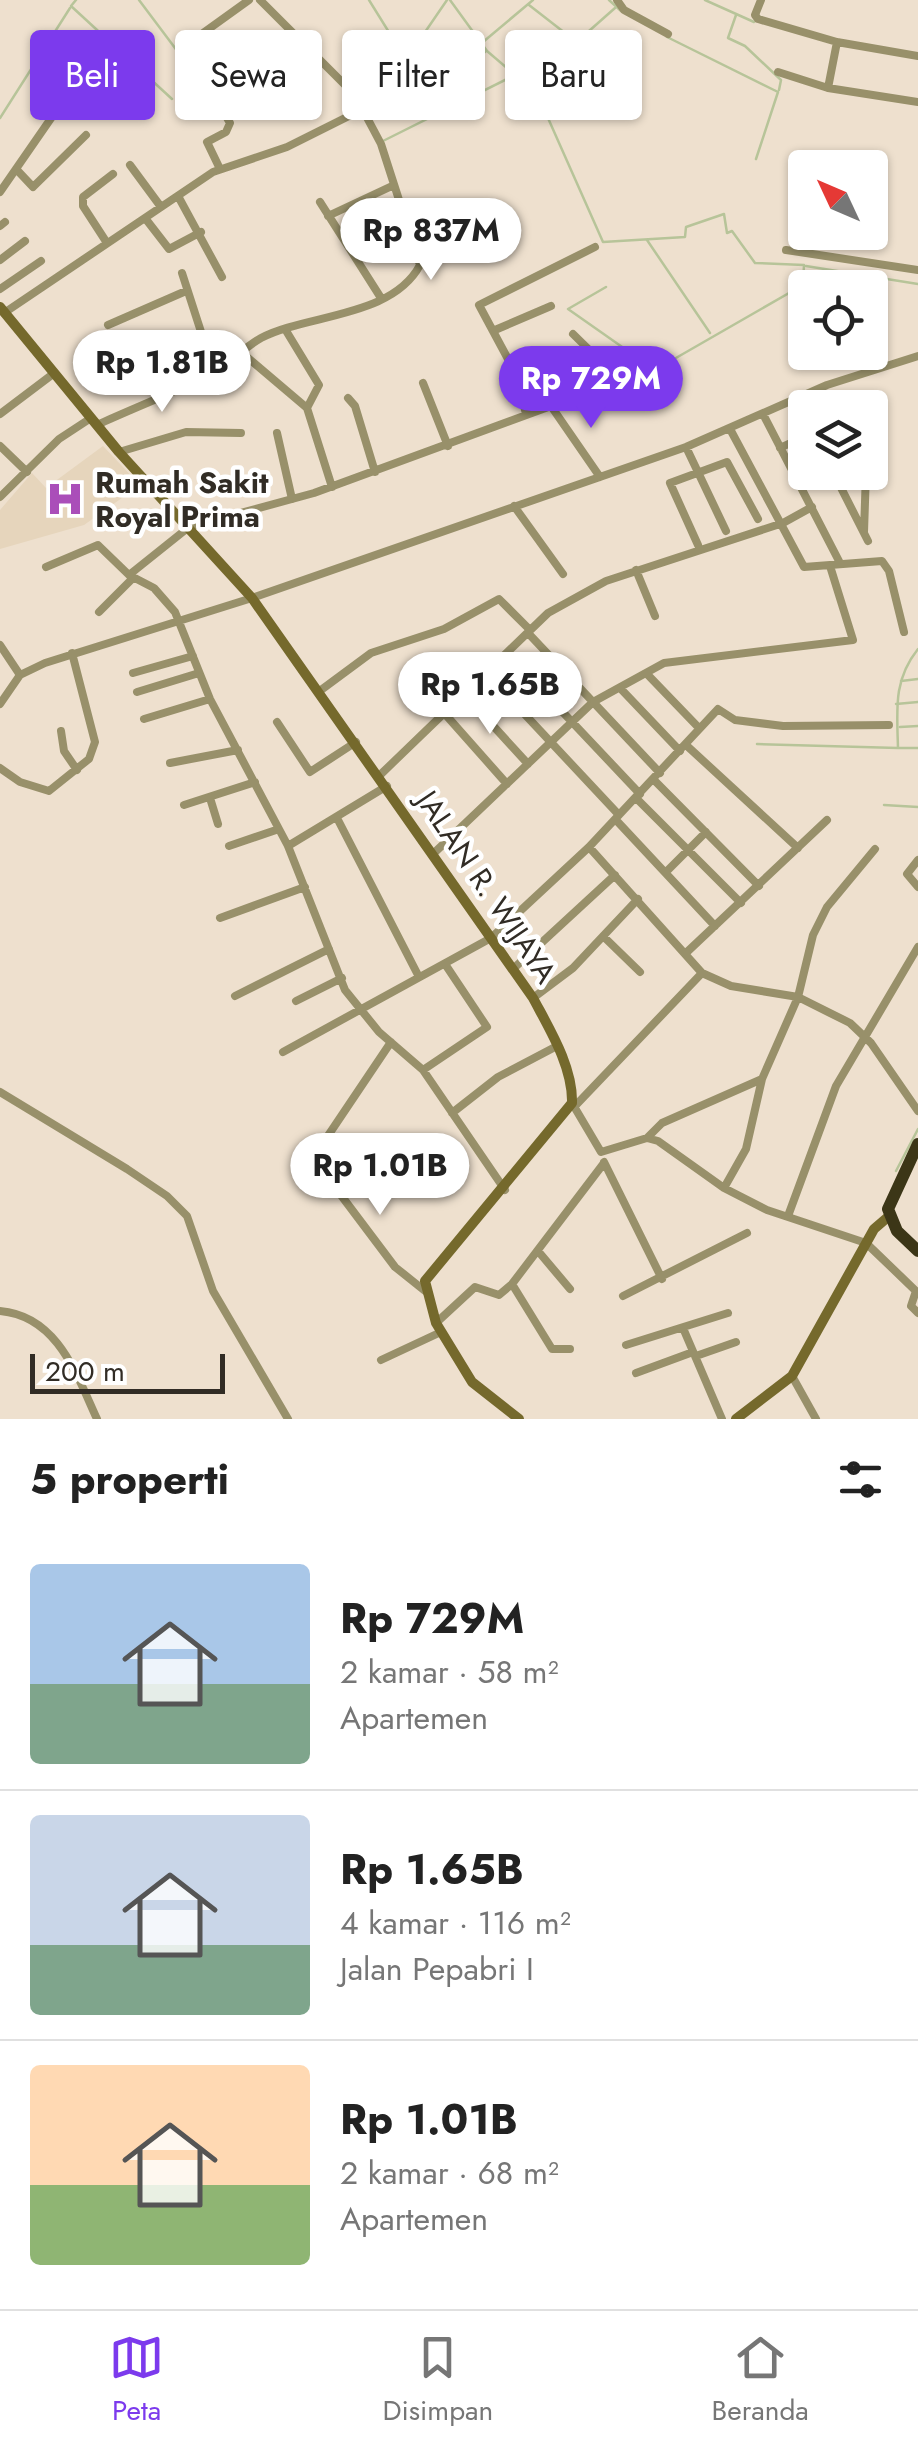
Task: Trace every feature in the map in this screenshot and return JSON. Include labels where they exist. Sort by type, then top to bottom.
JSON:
[{"type":"highway","points":[[918,1144],[890,1198],[888,1217],[918,1251]]},
{"type":"street","points":[[207,30],[249,0]]},
{"type":"street","points":[[260,0],[287,30]]},
{"type":"street","points":[[616,0],[668,34]]},
{"type":"street","points":[[761,0],[755,15],[758,19],[837,42],[918,56]]},
{"type":"street","points":[[828,88],[837,42]]},
{"type":"street","points":[[322,63],[342,84]]},
{"type":"street","points":[[778,72],[828,88],[918,102]]},
{"type":"street","points":[[0,192],[51,120]]},
{"type":"street","points":[[220,169],[207,142],[226,132],[229,120]]},
{"type":"street","points":[[2,310],[220,169],[288,147],[343,120]]},
{"type":"street","points":[[0,497],[59,440],[214,372],[241,352],[286,329],[346,314],[381,298],[415,274],[420,265],[413,240],[381,144],[368,120]]},
{"type":"street","points":[[17,170],[33,186],[37,184],[86,134]]},
{"type":"street","points":[[130,165],[161,207]]},
{"type":"street","points":[[107,243],[83,206],[82,197],[113,174]]},
{"type":"street","points":[[328,216],[392,186]]},
{"type":"street","points":[[178,196],[201,232],[222,277]]},
{"type":"street","points":[[320,202],[381,298]]},
{"type":"street","points":[[145,218],[169,249],[201,232]]},
{"type":"street","points":[[413,240],[471,218]]},
{"type":"street","points":[[0,260],[26,241]]},
{"type":"street","points":[[526,414],[516,374],[480,308],[484,300],[595,246]]},
{"type":"street","points":[[786,250],[918,270]]},
{"type":"street","points":[[0,288],[41,261]]},
{"type":"street","points":[[182,274],[214,372]]},
{"type":"street","points":[[108,325],[186,292]]},
{"type":"street","points":[[494,330],[551,306]]},
{"type":"street","name":"JALAN R. WIJAYA","points":[[2,310],[119,452],[252,598],[320,690],[533,998],[556,1046],[574,1104]]},
{"type":"street","points":[[286,329],[319,385],[307,408]]},
{"type":"street","points":[[573,334],[627,387]]},
{"type":"street","points":[[241,352],[307,408],[332,487]]},
{"type":"street","points":[[1,700],[20,675],[72,653],[252,598],[686,448],[827,385],[918,356]]},
{"type":"street","points":[[0,414],[54,374]]},
{"type":"street","points":[[423,383],[448,446]]},
{"type":"street","points":[[99,612],[131,577],[189,528],[332,487],[551,406],[643,384]]},
{"type":"street","points":[[348,398],[355,406],[376,472]]},
{"type":"street","points":[[551,406],[600,477]]},
{"type":"street","points":[[434,854],[593,702],[647,674],[673,661],[853,640],[835,565],[812,507],[762,414]]},
{"type":"street","points":[[730,428],[804,567],[886,564],[904,632]]},
{"type":"street","points":[[119,452],[186,432],[241,433]]},
{"type":"street","points":[[277,433],[292,498]]},
{"type":"street","points":[[780,448],[788,444]]},
{"type":"street","points":[[0,446],[28,472]]},
{"type":"street","points":[[686,448],[726,531]]},
{"type":"street","points":[[698,545],[667,486],[696,473],[727,462],[758,519]]},
{"type":"street","points":[[842,490],[866,536],[866,490]]},
{"type":"street","points":[[514,506],[564,574]]},
{"type":"street","points":[[380,775],[529,631],[594,586],[783,522],[812,507]]},
{"type":"street","points":[[46,567],[98,545],[131,577],[154,588],[179,619],[210,698],[288,846],[342,978],[360,1009],[423,1070],[505,1190]]},
{"type":"street","points":[[636,570],[655,616]]},
{"type":"street","points":[[320,690],[371,653],[444,630],[500,599],[706,832],[759,886]]},
{"type":"street","points":[[0,645],[20,675]]},
{"type":"street","points":[[0,768],[16,780],[49,790],[92,756],[95,742],[72,653]]},
{"type":"street","points":[[507,653],[688,850],[741,902]]},
{"type":"street","points":[[132,673],[192,656]]},
{"type":"street","points":[[138,692],[199,673]]},
{"type":"street","points":[[487,674],[714,926]]},
{"type":"street","points":[[647,674],[699,728]]},
{"type":"street","points":[[620,688],[798,848]]},
{"type":"street","points":[[465,696],[528,764]]},
{"type":"street","points":[[144,719],[210,698]]},
{"type":"street","points":[[283,1052],[491,938],[618,818],[720,709],[735,720],[783,726],[889,725]]},
{"type":"street","points":[[445,714],[507,784]]},
{"type":"street","points":[[277,722],[310,772],[356,741]]},
{"type":"street","points":[[61,731],[64,751],[77,770]]},
{"type":"street","points":[[170,764],[238,750]]},
{"type":"street","points":[[184,806],[255,782]]},
{"type":"street","points":[[288,846],[387,786]]},
{"type":"street","points":[[210,798],[218,824]]},
{"type":"street","points":[[338,818],[420,978]]},
{"type":"street","points":[[687,952],[827,820]]},
{"type":"street","points":[[230,846],[279,829]]},
{"type":"street","points":[[666,872],[706,832]]},
{"type":"street","points":[[588,847],[702,973],[731,986],[798,996],[864,1034],[918,1111]]},
{"type":"street","points":[[724,1188],[746,1149],[762,1079],[798,996],[809,947],[826,906],[875,849]]},
{"type":"street","points":[[918,860],[906,874],[918,887]]},
{"type":"street","points":[[513,969],[615,875]]},
{"type":"street","points":[[220,918],[305,887]]},
{"type":"street","points":[[533,998],[573,968],[638,899]]},
{"type":"street","points":[[604,937],[640,972]]},
{"type":"street","points":[[788,1216],[818,1126],[864,1034],[918,947]]},
{"type":"street","points":[[235,996],[329,949]]},
{"type":"street","points":[[423,1070],[487,1027],[446,964]]},
{"type":"street","points":[[425,1291],[430,1270],[505,1190],[574,1104],[702,973]]},
{"type":"street","points":[[296,1001],[342,978]]},
{"type":"street","points":[[391,1042],[314,1154],[314,1160],[395,1267],[425,1291],[439,1327],[472,1382],[519,1419]]},
{"type":"street","points":[[452,1113],[498,1077],[556,1046]]},
{"type":"street","points":[[382,1360],[439,1327],[475,1287],[499,1294],[512,1284],[605,1158],[647,1138],[662,1123],[762,1079]]},
{"type":"street","points":[[0,1092],[127,1169],[167,1196],[187,1216],[213,1292],[288,1419]]},
{"type":"street","points":[[574,1104],[605,1158],[662,1279]]},
{"type":"street","points":[[647,1138],[673,1148],[724,1188],[866,1244],[916,1291],[912,1306],[918,1312]]},
{"type":"street","points":[[736,1419],[778,1391],[792,1376],[866,1244],[888,1217]]},
{"type":"street","points":[[623,1296],[747,1233]]},
{"type":"street","points":[[538,1251],[570,1289]]},
{"type":"street","points":[[512,1284],[552,1349],[570,1349]]},
{"type":"street","points":[[0,1311],[25,1314],[45,1327],[97,1419]]},
{"type":"street","points":[[626,1346],[728,1313]]},
{"type":"street","points":[[683,1328],[722,1419]]},
{"type":"street","points":[[636,1373],[736,1342]]},
{"type":"street","points":[[792,1376],[816,1419]]},
{"type":"shaded area","name":"Rumah Sakit Royal Prima","points":[[103,446],[140,485],[84,525],[0,549],[0,510],[32,473],[46,488]]},
{"type":"waterway","points":[[76,0],[71,6],[172,99]]},
{"type":"waterway","points":[[139,0],[175,48]]},
{"type":"waterway","points":[[369,0],[388,30]]},
{"type":"waterway","points":[[426,30],[447,0]]},
{"type":"waterway","points":[[450,0],[487,51],[505,66]]},
{"type":"waterway","points":[[485,40],[533,0]]},
{"type":"waterway","points":[[609,0],[621,11]]},
{"type":"waterway","points":[[705,0],[754,22]]},
{"type":"waterway","points":[[529,5],[561,30]]},
{"type":"waterway","points":[[0,118],[70,8]]},
{"type":"waterway","points":[[383,141],[525,70],[528,73],[572,46],[615,8]]},
{"type":"waterway","points":[[736,15],[728,38],[745,46],[781,80],[779,90]]},
{"type":"waterway","points":[[667,37],[778,92],[756,159]]},
{"type":"waterway","points":[[549,120],[603,242],[685,237],[686,227],[724,214],[727,233],[732,231],[755,263],[804,265],[803,285],[655,370],[568,309],[606,287]]},
{"type":"waterway","points":[[647,240],[710,333]]},
{"type":"waterway","points":[[806,266],[918,284]]},
{"type":"waterway","points":[[918,649],[900,684],[897,721],[898,748],[918,748]]},
{"type":"waterway","points":[[901,681],[918,679]]},
{"type":"waterway","points":[[896,704],[918,702]]},
{"type":"waterway","points":[[900,727],[918,726]]},
{"type":"waterway","points":[[757,744],[898,748]]},
{"type":"waterway","points":[[884,805],[918,807]]},
{"type":"waterway","points":[[896,1171],[918,1129]]},
{"type":"place","name":"Rumah Sakit Royal Prima","points":[[65,499]]}]
